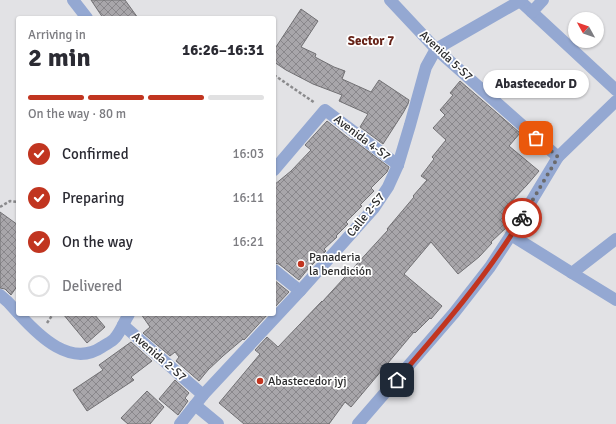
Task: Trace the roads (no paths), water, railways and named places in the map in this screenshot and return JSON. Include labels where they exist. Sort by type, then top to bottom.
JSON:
[{"type":"street","points":[[73,0],[85,16]]},
{"type":"street","name":"Avenida 5-S7","points":[[390,0],[436,49],[558,157]]},
{"type":"street","points":[[436,49],[519,0],[616,90]]},
{"type":"street","points":[[532,12],[543,0]]},
{"type":"street","name":"Calle 2-S7","points":[[180,424],[203,395],[300,291],[374,208],[388,187],[398,165],[426,67],[436,49]]},
{"type":"street","points":[[358,424],[454,313],[490,267],[558,157],[616,101]]},
{"type":"street","name":"Avenida 4-S7","points":[[276,168],[326,110],[398,165]]},
{"type":"street","points":[[511,235],[616,300]]},
{"type":"street","points":[[572,273],[616,239]]},
{"type":"street","points":[[276,272],[300,291]]},
{"type":"street","name":"Avenida 2-S7","points":[[0,295],[16,310]]},
{"type":"street","name":"Avenida 2-S7","points":[[22,316],[40,336],[63,351],[83,354],[98,350],[114,339],[123,325],[203,395]]},
{"type":"street","points":[[123,325],[128,316]]},
{"type":"street","points":[[195,405],[218,424]]},
{"type":"place","name":"Abastecedor D","points":[[536,138]]},
{"type":"place","name":"Panaderia la bendición","points":[[301,264]]},
{"type":"place","name":"Abastecedor jyj","points":[[260,381]]},
{"type":"district","name":"Sector 7","points":[[371,41]]}]
